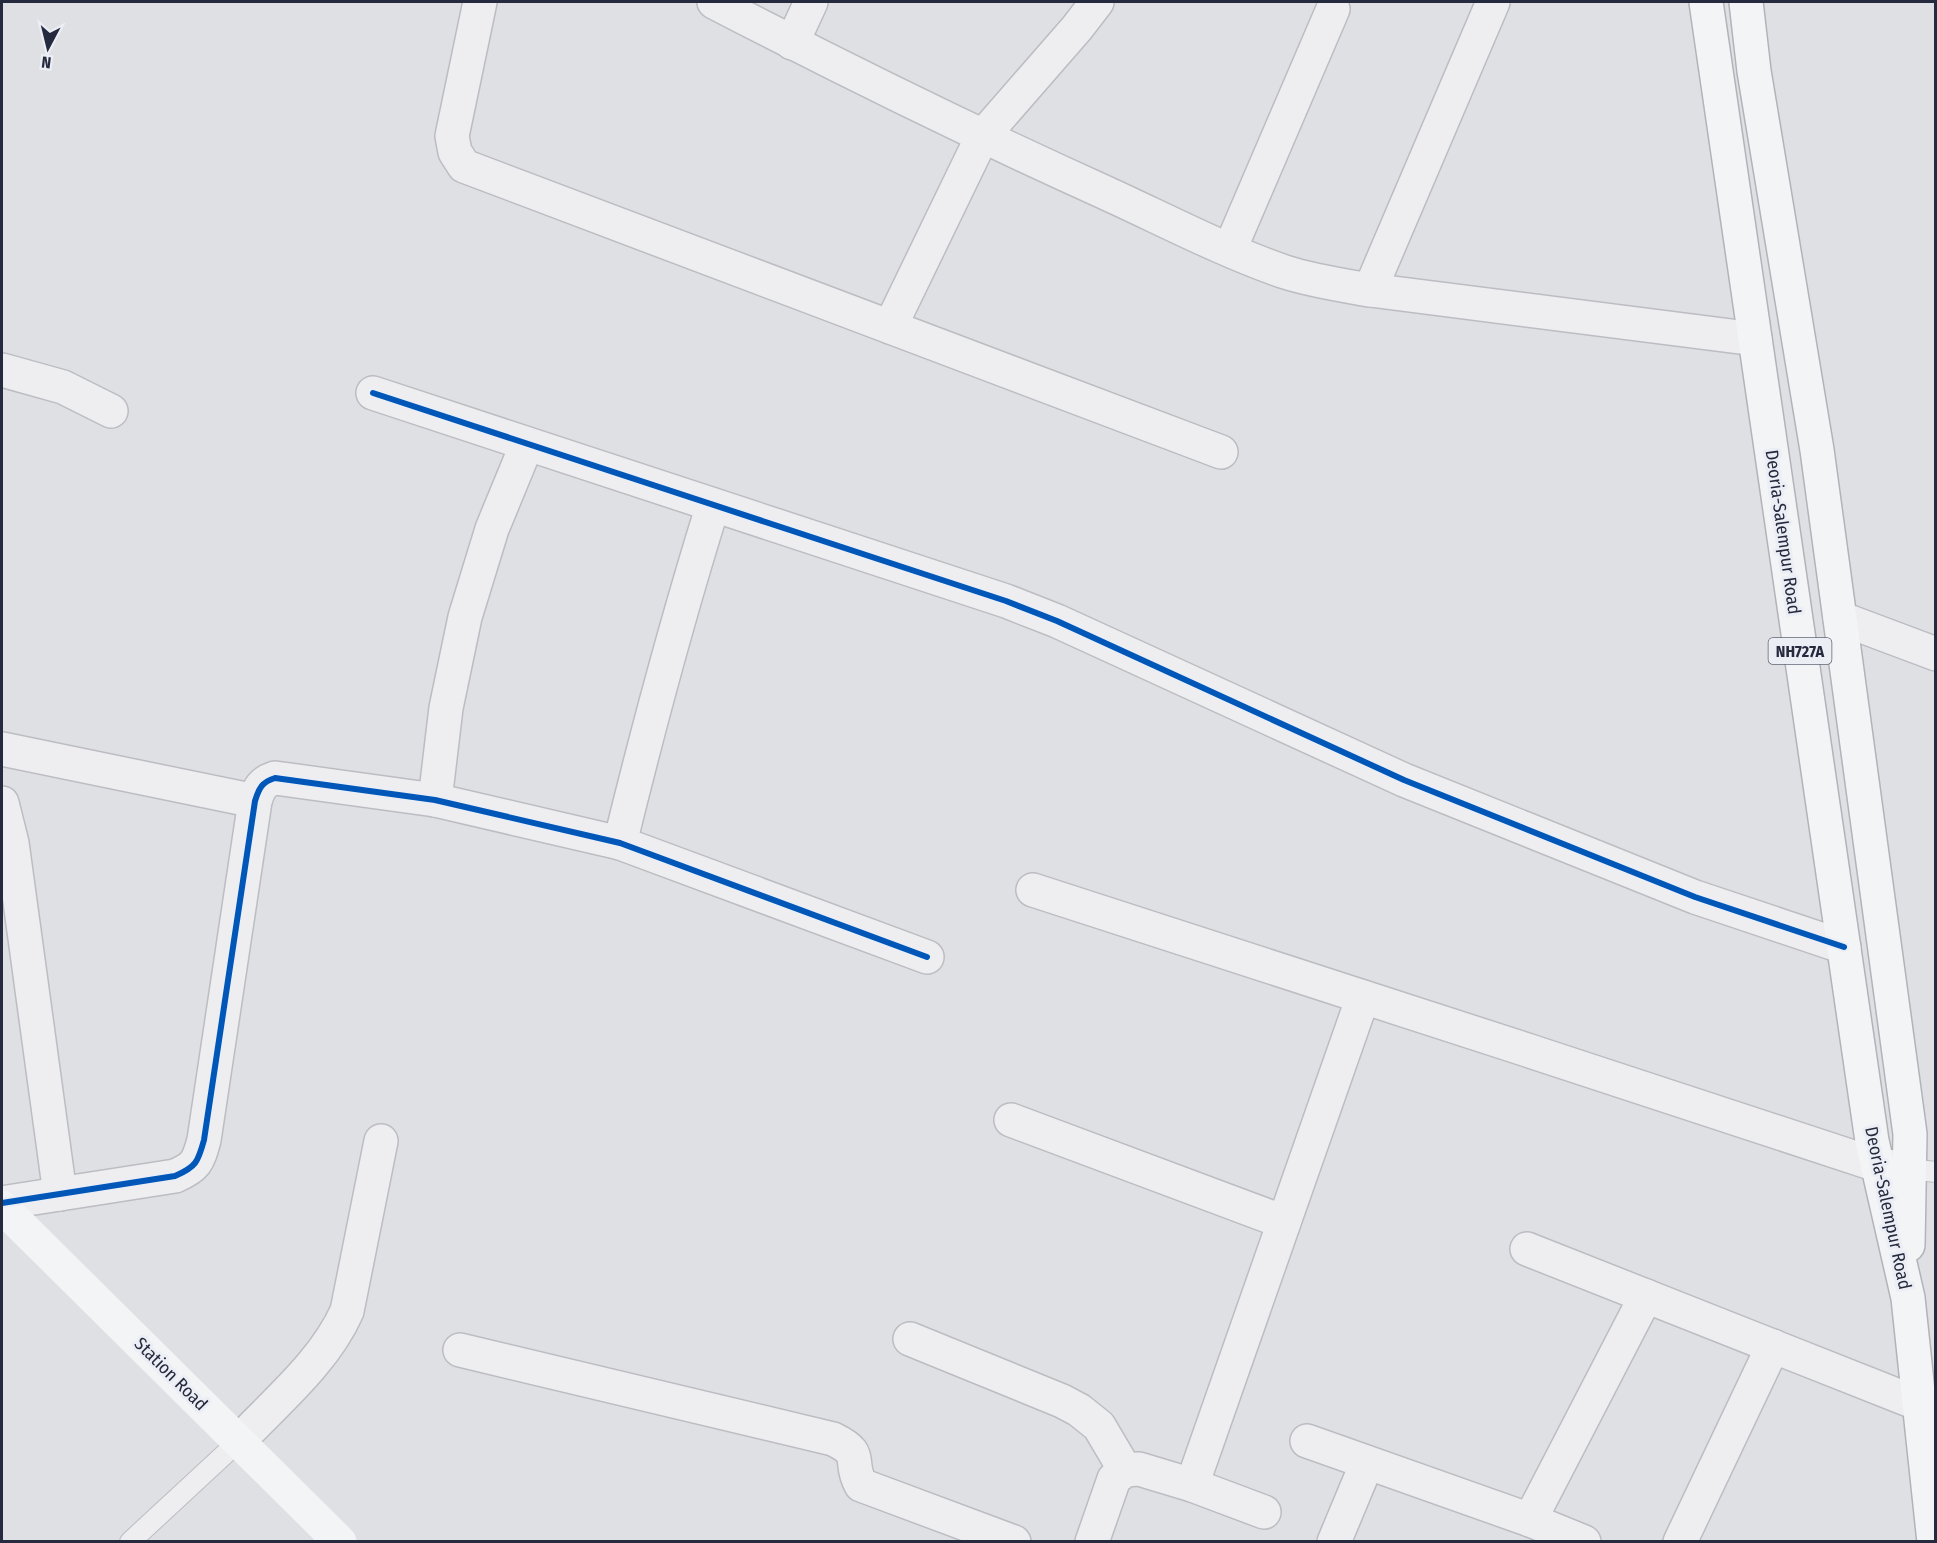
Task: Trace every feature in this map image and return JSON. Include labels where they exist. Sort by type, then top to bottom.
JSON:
[{"type":"main road","name":"Deoria-Salempur Road","points":[[1706,2],[1872,1142],[1908,1298]]},
{"type":"main road","name":"Deoria-Salempur Road","points":[[1746,2],[1756,83],[1817,450],[1908,1122],[1922,1171],[1908,1298]]},
{"type":"main road","name":"Station Road","points":[[2,1205],[340,1542]]},
{"type":"main road","name":"NH727A","points":[[1908,1298],[1934,1542]]},
{"type":"street","points":[[480,2],[452,136],[455,153],[464,166],[1221,452]]},
{"type":"street","points":[[714,2],[982,137],[1285,272],[1370,290],[1755,339]]},
{"type":"street","points":[[792,43],[812,2]]},
{"type":"street","points":[[890,327],[982,137],[1097,2]]},
{"type":"street","points":[[1370,290],[1493,2]]},
{"type":"street","points":[[1230,249],[1333,9]]},
{"type":"street","points":[[2,370],[63,387],[111,411]]},
{"type":"street","points":[[373,393],[1006,601],[1057,621],[1404,780],[1695,897],[1844,947]]},
{"type":"street","points":[[435,800],[446,708],[465,617],[492,529],[527,444]]},
{"type":"street","points":[[620,843],[669,651],[713,505]]},
{"type":"street","points":[[1840,618],[1935,654]]},
{"type":"street","points":[[2,749],[255,801]]},
{"type":"street","points":[[2,1205],[174,1176],[191,1169],[198,1159],[204,1140],[255,801],[259,788],[265,781],[275,778],[435,800],[620,843],[927,957]]},
{"type":"street","points":[[2,803],[12,843],[60,1194]]},
{"type":"street","points":[[1033,890],[1877,1165],[1922,1171]]},
{"type":"street","points":[[1192,1485],[1363,997]]},
{"type":"street","points":[[1011,1120],[1284,1222]]},
{"type":"street","points":[[239,1441],[325,1351],[339,1330],[347,1311],[381,1141]]},
{"type":"street","points":[[1527,1249],[1919,1404]]},
{"type":"street","points":[[1530,1520],[1646,1296]]},
{"type":"street","points":[[910,1339],[1079,1410],[1099,1426],[1125,1470]]},
{"type":"street","points":[[1680,1542],[1773,1347]]},
{"type":"street","points":[[460,1350],[833,1439],[848,1446],[855,1455],[855,1475],[861,1485],[1014,1542]]},
{"type":"street","points":[[1306,1442],[1530,1520],[1584,1542]]},
{"type":"street","points":[[1334,1542],[1366,1462]]},
{"type":"street","points":[[1092,1542],[1114,1479],[1125,1470],[1139,1468],[1264,1512]]},
{"type":"lane","points":[[130,1542],[239,1441]]},
{"type":"cycle path","points":[[373,393],[1006,601],[1057,621],[1404,780],[1695,897],[1844,947]]},
{"type":"cycle path","points":[[2,1203],[175,1176],[188,1170],[195,1163],[204,1140],[255,801],[262,786],[275,778],[435,800],[620,843],[927,957]]}]
